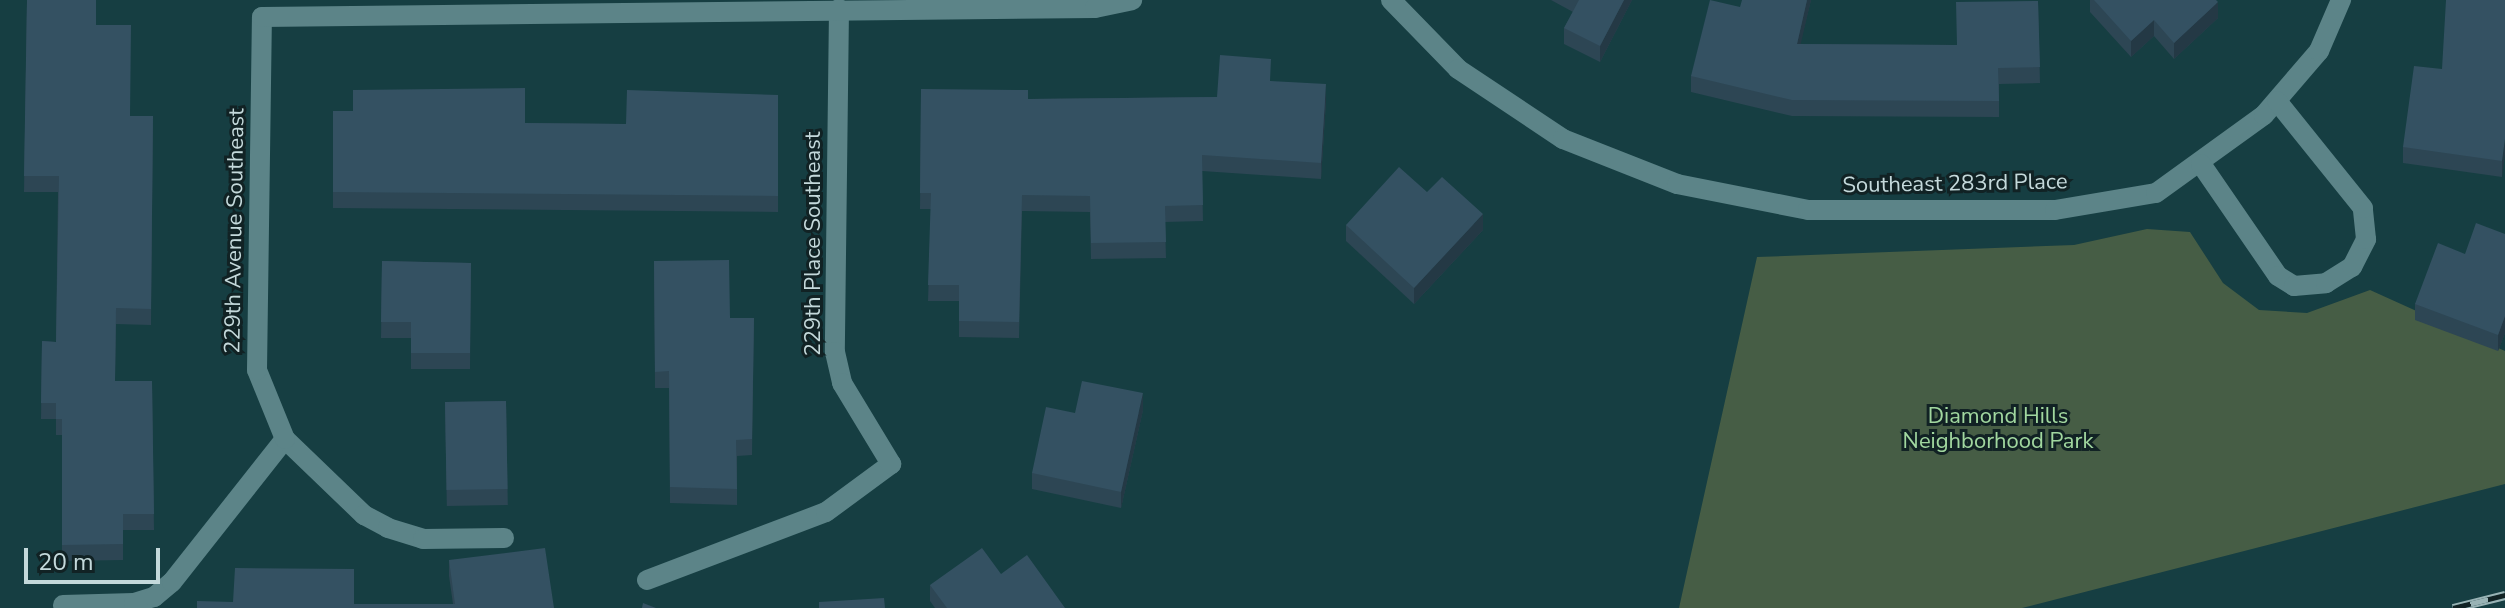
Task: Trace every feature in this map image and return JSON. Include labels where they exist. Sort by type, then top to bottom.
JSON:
[{"type":"street","points":[[839,9],[1095,8],[1132,0]]},
{"type":"street","name":"Southeast 283rd Place","points":[[1391,0],[1458,69],[1563,139],[1677,184],[1808,210],[2055,210],[2156,193],[2201,164],[2277,101],[2319,51],[2341,0]]},
{"type":"street","name":"229th Avenue Southeast","points":[[285,439],[257,370],[262,17],[839,9]]},
{"type":"street","name":"229th Place Southeast","points":[[647,580],[826,512],[891,464],[842,383],[835,352],[839,9]]},
{"type":"street","points":[[2201,164],[2278,276],[2294,286],[2326,283],[2352,267],[2366,239],[2363,208],[2277,101]]},
{"type":"street","points":[[63,605],[134,603],[154,597],[172,582],[285,439],[364,515],[388,528],[423,539],[504,538]]},
{"type":"green space","name":"Diamond Hills Neighborhood Park","points":[[2147,229],[2190,232],[2223,283],[2259,310],[2307,313],[2370,290],[2505,351],[2505,484],[2022,608],[1679,608],[1757,257],[2074,245]]},
{"type":"building","points":[[27,0],[96,0],[96,25],[131,25],[130,116],[153,116],[151,309],[116,308],[115,381],[152,381],[154,514],[123,514],[123,544],[62,545],[62,419],[56,419],[56,403],[41,403],[42,341],[56,342],[59,176],[24,176]]},
{"type":"building","points":[[1579,0],[1624,0],[1600,46],[1564,28]]},
{"type":"building","points":[[1710,0],[1740,7],[1742,0],[1807,0],[1797,44],[1957,45],[1956,2],[2038,1],[2040,67],[1998,68],[1999,101],[1792,100],[1691,76]]},
{"type":"building","points":[[2094,0],[2218,2],[2174,43],[2154,20],[2131,41]]},
{"type":"building","points":[[2446,0],[2505,0],[2505,139],[2502,161],[2403,147],[2414,66],[2442,69]]},
{"type":"building","points":[[1220,55],[1271,59],[1270,81],[1326,84],[1321,163],[1202,155],[1203,205],[1165,206],[1166,242],[1091,243],[1090,196],[1022,195],[1019,322],[959,321],[959,285],[928,285],[931,193],[920,193],[921,89],[1028,90],[1028,99],[1217,97]]},
{"type":"building","points":[[525,88],[525,123],[626,124],[627,90],[778,95],[778,196],[333,192],[333,111],[353,111],[353,90]]},
{"type":"building","points":[[1399,167],[1427,192],[1442,177],[1483,214],[1414,288],[1346,225]]},
{"type":"building","points":[[2476,223],[2505,234],[2505,316],[2498,335],[2415,304],[2438,243],[2465,254]]},
{"type":"building","points":[[729,260],[730,318],[754,318],[752,439],[736,440],[737,489],[670,487],[669,371],[655,372],[654,261]]},
{"type":"building","points":[[382,261],[471,263],[470,353],[411,353],[411,322],[381,322]]},
{"type":"building","points":[[1082,381],[1143,393],[1121,492],[1032,473],[1046,407],[1075,413]]},
{"type":"building","points":[[506,401],[508,489],[447,490],[445,402]]},
{"type":"building","points":[[545,548],[554,608],[197,608],[197,601],[233,602],[235,568],[354,569],[354,604],[455,604],[449,560]]},
{"type":"building","points":[[982,548],[1001,574],[1027,555],[1065,608],[947,608],[930,585]]},
{"type":"building","points":[[884,598],[885,608],[819,608],[819,602]]},
{"type":"railway","points":[[2453,608],[2505,595]]}]
